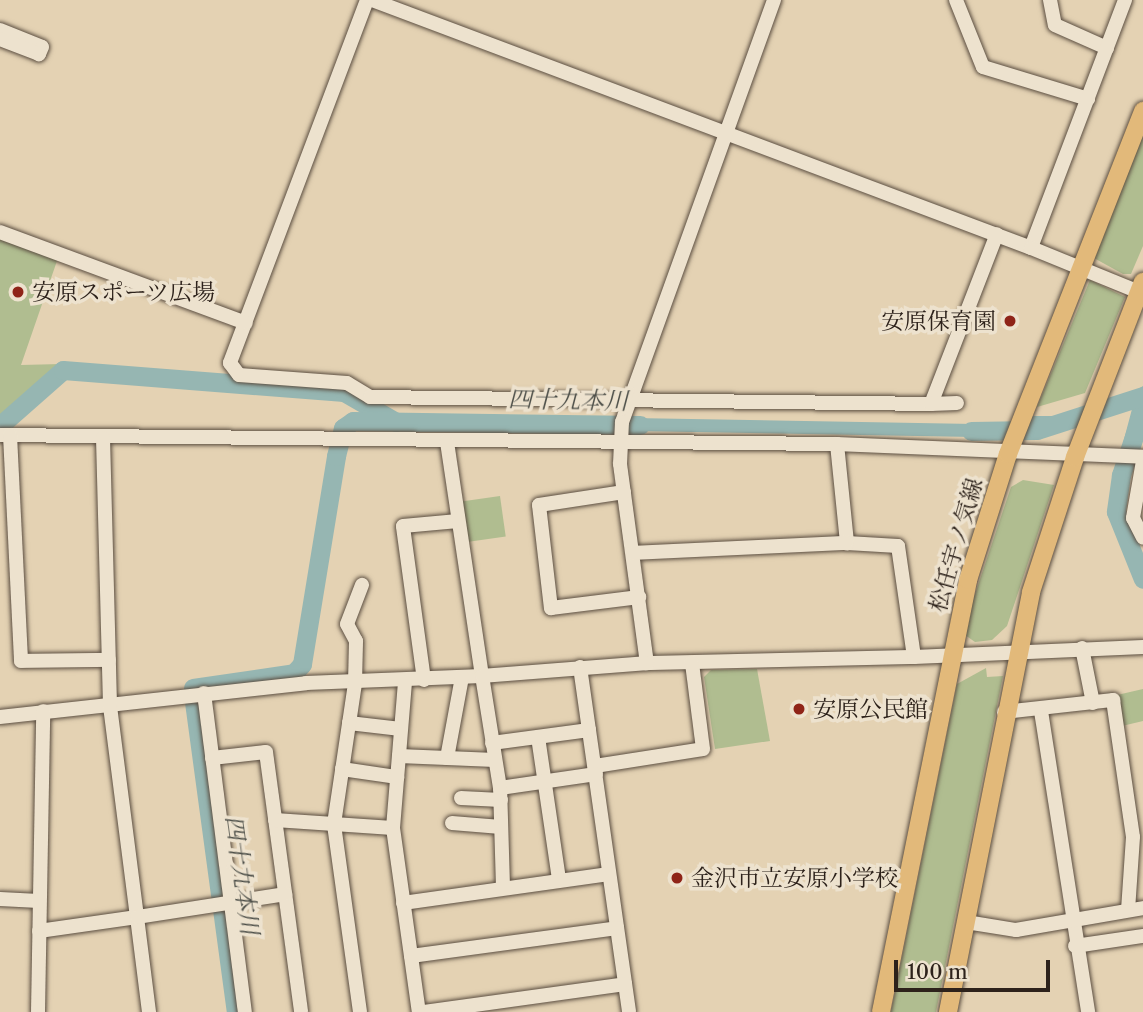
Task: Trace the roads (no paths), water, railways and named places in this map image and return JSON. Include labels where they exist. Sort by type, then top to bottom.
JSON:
[{"type":"main road","name":"松任宇ノ気線","points":[[881,1012],[950,656],[1011,447],[1143,111]]},
{"type":"main road","points":[[948,1012],[1015,652],[1078,449],[1141,287]]},
{"type":"street","points":[[367,0],[230,363],[239,375],[348,383],[370,397],[625,406],[957,403]]},
{"type":"street","points":[[372,0],[727,129],[1031,248],[1141,287]]},
{"type":"street","points":[[647,663],[619,438],[625,406],[774,0]]},
{"type":"street","points":[[956,0],[983,67],[1088,99]]},
{"type":"street","points":[[1050,0],[1055,25],[1107,48]]},
{"type":"street","points":[[1031,248],[1125,0]]},
{"type":"street","points":[[0,30],[41,47],[39,54],[0,40]]},
{"type":"street","points":[[0,232],[246,323]]},
{"type":"street","points":[[932,404],[997,234]]},
{"type":"street","points":[[109,660],[21,662],[5,435],[337,441],[619,438],[1078,449],[1114,457],[1140,458],[1134,492],[1142,533]]},
{"type":"street","points":[[103,438],[110,705],[149,1012]]},
{"type":"street","points":[[447,441],[500,794],[503,887]]},
{"type":"street","points":[[836,444],[847,543]]},
{"type":"street","points":[[624,492],[539,505],[551,608],[639,597]]},
{"type":"street","points":[[424,680],[403,526],[458,521]]},
{"type":"street","points":[[633,553],[847,543],[898,547],[914,657]]},
{"type":"street","points":[[360,1012],[334,824],[355,683],[356,640],[347,624],[362,585]]},
{"type":"street","points":[[1082,648],[1093,703]]},
{"type":"street","points":[[0,717],[204,693],[405,682],[580,667],[1143,648]]},
{"type":"street","points":[[461,798],[500,794],[544,781],[702,749],[692,663]]},
{"type":"street","points":[[580,667],[629,1012]]},
{"type":"street","points":[[447,758],[463,677]]},
{"type":"street","points":[[405,682],[393,828],[419,1012]]},
{"type":"street","points":[[204,693],[229,904],[245,1012]]},
{"type":"street","points":[[966,922],[1016,930],[1136,909],[1133,837],[1113,699],[1041,710],[1004,712]]},
{"type":"street","points":[[1041,710],[1075,946],[1088,1012]]},
{"type":"street","points":[[38,1012],[43,711]]},
{"type":"street","points":[[349,723],[401,729]]},
{"type":"street","points":[[492,743],[589,730]]},
{"type":"street","points":[[538,737],[559,880]]},
{"type":"street","points":[[212,758],[266,752],[301,1012]]},
{"type":"street","points":[[399,756],[495,760]]},
{"type":"street","points":[[342,769],[397,777]]},
{"type":"street","points":[[275,820],[393,828]]},
{"type":"street","points":[[452,823],[501,827]]},
{"type":"street","points":[[403,902],[608,874]]},
{"type":"street","points":[[39,931],[285,894]]},
{"type":"street","points":[[0,899],[39,901]]},
{"type":"street","points":[[411,956],[617,928]]},
{"type":"street","points":[[1075,946],[1143,936]]},
{"type":"street","points":[[424,1012],[460,1010],[625,984]]},
{"type":"water","points":[[1143,386],[1143,423],[1134,441],[1123,443],[1132,409],[1113,413],[1108,408]]},
{"type":"water","points":[[1026,416],[1074,416],[1074,427],[1026,427]]},
{"type":"water","points":[[632,418],[1003,424],[1003,437],[632,431]]},
{"type":"waterway","points":[[5,421],[63,370],[344,392],[396,422]]},
{"type":"waterway","name":"四十九本川","points":[[971,431],[1037,430],[1143,396]]},
{"type":"waterway","points":[[1143,410],[1121,475],[1116,512],[1143,579]]},
{"type":"waterway","name":"四十九本川","points":[[193,688],[294,673],[302,664],[336,456],[343,428],[353,421],[640,425]]},
{"type":"waterway","name":"四十九本川","points":[[194,702],[236,1012]]},
{"type":"place","name":"安原スポーツ広場","points":[[18,292]]},
{"type":"place","name":"安原保育園","points":[[1010,321]]},
{"type":"place","name":"安原公民館","points":[[799,709]]},
{"type":"place","name":"金沢市立安原小学校","points":[[677,878]]}]
